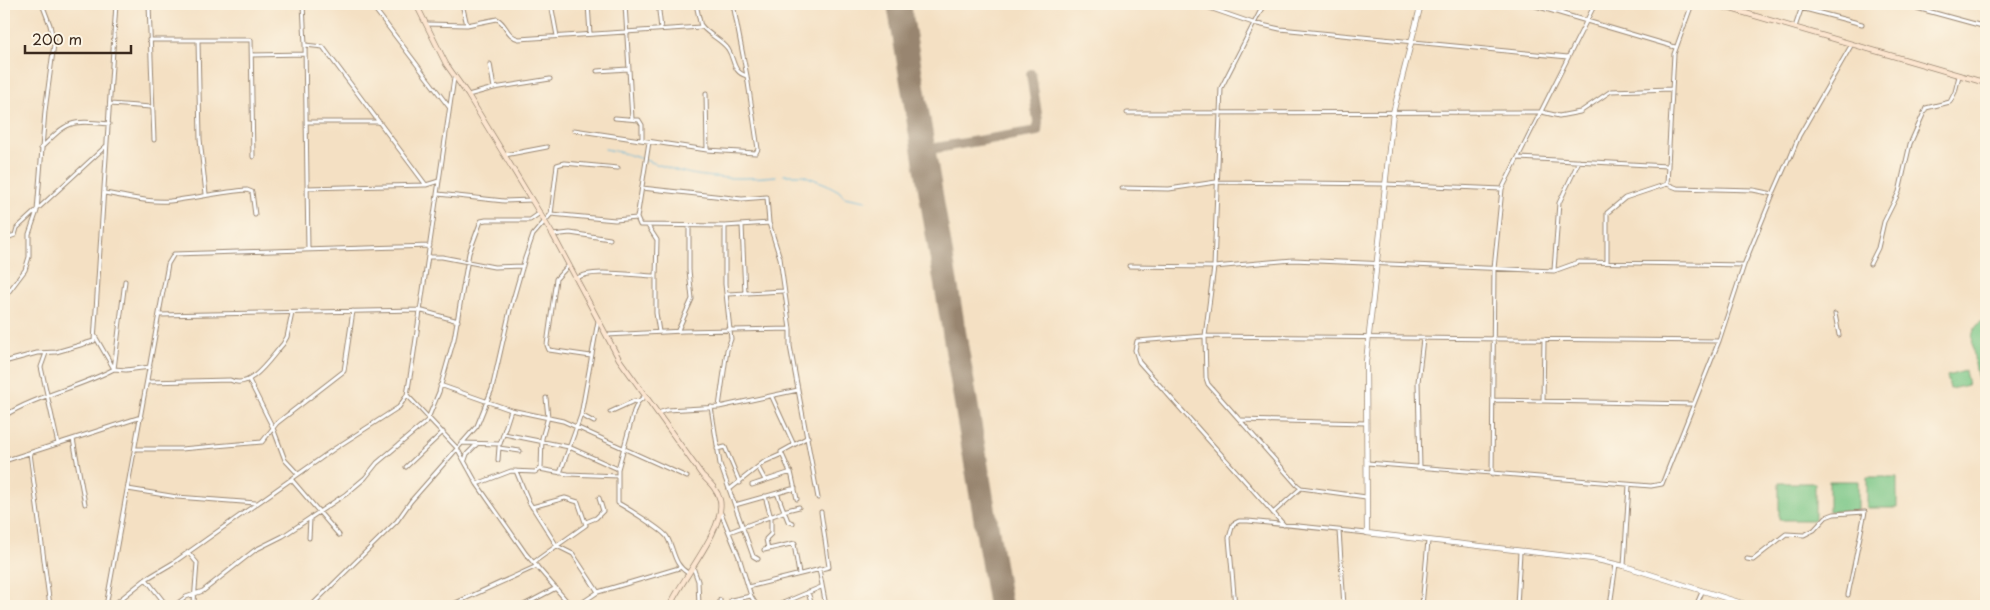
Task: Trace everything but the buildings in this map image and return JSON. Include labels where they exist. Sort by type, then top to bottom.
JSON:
[{"type":"main road","points":[[416,4],[454,78],[468,95],[545,221],[619,359],[702,475],[716,489],[720,500],[721,513],[670,606]]},
{"type":"main road","points":[[1714,4],[1986,83]]},
{"type":"street","points":[[4,298],[25,270],[29,257],[29,234],[37,211],[41,148],[54,44],[50,25],[42,4]]},
{"type":"street","points":[[4,362],[91,343],[95,336],[116,4]]},
{"type":"street","points":[[149,4],[154,140]]},
{"type":"street","points":[[303,4],[308,249]]},
{"type":"street","points":[[371,4],[449,107]]},
{"type":"street","points":[[462,4],[467,25]]},
{"type":"street","points":[[551,4],[557,36]]},
{"type":"street","points":[[588,4],[590,34]]},
{"type":"street","points":[[625,4],[632,119]]},
{"type":"street","points":[[696,4],[700,25],[729,50],[734,67],[740,74],[747,76]]},
{"type":"street","points":[[574,130],[707,150],[755,154],[758,151],[747,76],[733,4]]},
{"type":"street","points":[[1198,4],[1253,23],[1280,29],[1568,57]]},
{"type":"street","points":[[1264,4],[1224,80],[1219,113],[1214,267],[1206,336],[1208,384],[1301,488],[1366,497]]},
{"type":"street","points":[[1367,533],[1365,376],[1393,113],[1421,4]]},
{"type":"street","points":[[1530,4],[1675,47]]},
{"type":"street","points":[[1492,475],[1494,270],[1502,188],[1519,158],[1595,4]]},
{"type":"street","points":[[1902,4],[1986,28]]},
{"type":"street","points":[[1667,184],[1671,89],[1675,47],[1691,5]]},
{"type":"street","points":[[1795,27],[1802,6],[1862,24]]},
{"type":"street","points":[[659,11],[662,29]]},
{"type":"street","points":[[426,24],[467,25],[497,19],[503,23],[513,38],[528,39],[701,27],[700,25]]},
{"type":"street","points":[[149,40],[247,38],[252,44],[253,157]]},
{"type":"street","points":[[198,40],[200,139],[206,194]]},
{"type":"street","points":[[1366,463],[1629,485],[1651,486],[1662,484],[1719,341],[1744,265],[1773,194],[1799,136],[1852,44]]},
{"type":"street","points":[[304,45],[323,47],[426,185]]},
{"type":"street","points":[[252,55],[305,54]]},
{"type":"street","points":[[490,64],[494,88]]},
{"type":"street","points":[[597,71],[628,69]]},
{"type":"street","points":[[1870,264],[1878,248],[1884,222],[1899,192],[1910,144],[1919,122],[1926,108],[1950,102],[1959,76]]},
{"type":"street","points":[[112,606],[146,579],[188,552],[290,479],[399,407],[406,395],[438,194],[454,78]]},
{"type":"street","points":[[468,95],[494,88],[550,79]]},
{"type":"street","points":[[1127,114],[1542,112],[1559,116],[1580,112],[1611,92],[1671,89]]},
{"type":"street","points":[[706,93],[707,150]]},
{"type":"street","points":[[110,104],[152,107]]},
{"type":"street","points":[[615,118],[639,120],[642,125],[642,140]]},
{"type":"street","points":[[306,122],[380,122]]},
{"type":"street","points":[[41,148],[65,125],[80,123],[109,124]]},
{"type":"street","points":[[649,142],[637,218],[640,225],[725,226],[769,223]]},
{"type":"street","points":[[4,238],[15,235],[17,228],[107,145]]},
{"type":"street","points":[[505,155],[547,147]]},
{"type":"street","points":[[1519,158],[1667,166]]},
{"type":"street","points":[[1554,271],[1559,203],[1579,161]]},
{"type":"street","points":[[311,606],[397,522],[411,501],[477,426],[487,402],[533,235],[551,214],[557,165],[564,163],[618,168]]},
{"type":"street","points":[[307,188],[426,185],[439,181]]},
{"type":"street","points":[[1121,188],[1169,189],[1216,182],[1385,184],[1502,188]]},
{"type":"street","points":[[1607,262],[1607,214],[1625,198],[1667,184],[1677,188],[1753,190],[1773,194]]},
{"type":"street","points":[[642,188],[742,198],[767,198],[769,223],[780,258],[790,329],[790,346],[818,498]]},
{"type":"street","points":[[104,193],[147,200],[169,201],[206,194],[247,190],[252,192],[255,216]]},
{"type":"street","points":[[438,194],[504,201],[532,200]]},
{"type":"street","points":[[174,606],[203,591],[255,550],[284,536],[360,483],[377,464],[423,426],[440,384],[458,321],[468,262],[481,221],[530,220],[540,213]]},
{"type":"street","points":[[551,214],[616,220],[637,218]]},
{"type":"street","points":[[742,225],[745,293]]},
{"type":"street","points":[[648,226],[657,240],[656,313],[659,332]]},
{"type":"street","points":[[678,331],[692,299],[689,270],[689,226]]},
{"type":"street","points":[[719,407],[727,350],[731,339],[728,294],[725,284],[725,226]]},
{"type":"street","points":[[553,235],[570,233],[610,239]]},
{"type":"street","points":[[106,606],[168,264],[174,254],[430,246]]},
{"type":"street","points":[[428,257],[442,257],[494,267],[523,266]]},
{"type":"street","points":[[1129,266],[1214,267],[1294,260],[1378,262],[1494,270],[1554,271],[1579,262],[1744,265]]},
{"type":"street","points":[[570,265],[556,279],[546,345],[550,350],[591,356]]},
{"type":"street","points":[[577,278],[582,275],[602,274],[656,276]]},
{"type":"street","points":[[114,369],[124,281]]},
{"type":"street","points":[[728,294],[783,290]]},
{"type":"street","points":[[159,315],[419,310],[458,321]]},
{"type":"street","points":[[135,449],[181,449],[262,442],[273,428],[344,371],[353,311]]},
{"type":"street","points":[[148,382],[230,380],[240,383],[249,380],[284,344],[292,313]]},
{"type":"street","points":[[1835,314],[1840,335]]},
{"type":"street","points":[[560,473],[581,415],[598,318]]},
{"type":"street","points":[[607,335],[678,331],[790,329]]},
{"type":"street","points":[[95,336],[114,369]]},
{"type":"street","points":[[1284,525],[1139,362],[1135,350],[1137,341],[1206,336],[1719,341]]},
{"type":"street","points":[[1420,468],[1418,382],[1423,339]]},
{"type":"street","points":[[1543,401],[1544,339]]},
{"type":"street","points":[[46,353],[41,367],[58,444]]},
{"type":"street","points":[[4,416],[48,395],[94,380],[114,369],[126,370],[150,367]]},
{"type":"street","points":[[249,380],[273,428],[285,460],[298,474]]},
{"type":"street","points":[[440,384],[511,410],[548,417],[576,426],[686,477]]},
{"type":"street","points":[[657,414],[667,410],[719,407],[798,390]]},
{"type":"street","points":[[406,395],[457,448],[477,484],[526,554],[570,606]]},
{"type":"street","points":[[645,396],[638,402],[618,469],[618,503],[667,535],[680,568],[688,573]]},
{"type":"street","points":[[772,397],[794,445]]},
{"type":"street","points":[[477,484],[516,471],[535,472],[541,468],[542,441],[548,417],[546,398]]},
{"type":"street","points":[[1493,400],[1693,404]]},
{"type":"street","points":[[610,412],[634,401],[638,402]]},
{"type":"street","points":[[711,407],[720,464],[753,556],[758,559]]},
{"type":"street","points":[[498,460],[499,446],[511,410]]},
{"type":"street","points":[[581,415],[594,422]]},
{"type":"street","points":[[4,461],[141,417]]},
{"type":"street","points":[[1240,420],[1366,423]]},
{"type":"street","points":[[406,467],[443,432]]},
{"type":"street","points":[[504,434],[569,447],[618,469]]},
{"type":"street","points":[[730,489],[758,467],[782,454],[781,452],[808,436]]},
{"type":"street","points":[[73,440],[85,504]]},
{"type":"street","points":[[461,443],[479,443],[520,451]]},
{"type":"street","points":[[465,464],[467,454],[479,443]]},
{"type":"street","points":[[717,449],[725,447],[740,483]]},
{"type":"street","points":[[30,453],[50,606]]},
{"type":"street","points":[[782,454],[791,472],[798,499]]},
{"type":"street","points":[[611,467],[611,476]]},
{"type":"street","points":[[758,467],[765,480]]},
{"type":"street","points":[[539,469],[560,473],[618,476]]},
{"type":"street","points":[[516,471],[532,507],[557,546],[573,554],[598,592]]},
{"type":"street","points":[[752,485],[791,472]]},
{"type":"street","points":[[290,479],[339,535]]},
{"type":"street","points":[[1624,566],[1629,485]]},
{"type":"street","points":[[736,505],[795,488]]},
{"type":"street","points":[[1273,513],[1301,488]]},
{"type":"street","points":[[128,489],[177,497],[256,503]]},
{"type":"street","points":[[777,494],[783,512],[788,521],[793,523]]},
{"type":"street","points":[[765,496],[771,518],[771,534],[766,539],[766,550],[795,544],[799,574]]},
{"type":"street","points":[[532,507],[565,498],[578,502],[586,522]]},
{"type":"street","points":[[534,562],[586,525],[586,522],[596,518],[603,511],[599,498]]},
{"type":"street","points":[[729,532],[800,507]]},
{"type":"street","points":[[748,587],[829,567],[821,512]]},
{"type":"street","points":[[1747,559],[1753,560],[1786,534],[1804,535],[1814,530],[1826,517],[1834,514],[1866,512],[1848,595]]},
{"type":"street","points":[[721,513],[751,596],[757,606]]},
{"type":"street","points":[[309,538],[310,518]]},
{"type":"street","points":[[1235,606],[1228,538],[1231,526],[1239,521],[1367,533],[1575,557],[1624,566],[1702,592],[1752,606]]},
{"type":"street","points":[[1339,531],[1344,606]]},
{"type":"street","points":[[1422,606],[1428,541]]},
{"type":"street","points":[[188,552],[193,556],[198,570],[194,594],[194,602],[198,606]]},
{"type":"street","points":[[1517,606],[1520,552]]},
{"type":"street","points":[[1610,606],[1616,564]]},
{"type":"street","points":[[449,606],[537,566]]},
{"type":"street","points":[[693,567],[698,581],[699,606]]},
{"type":"street","points":[[577,606],[598,592],[680,568]]},
{"type":"street","points":[[819,570],[826,606]]},
{"type":"street","points":[[146,579],[167,606]]},
{"type":"street","points":[[776,606],[821,587]]},
{"type":"street","points":[[522,606],[556,588]]},
{"type":"street","points":[[808,592],[812,606]]},
{"type":"street","points":[[1696,606],[1702,592]]},
{"type":"street","points":[[731,600],[751,596]]},
{"type":"street","points":[[716,606],[720,603],[720,600]]},
{"type":"green space","points":[[1986,319],[1986,403],[1978,379],[1972,339],[1975,328]]},
{"type":"green space","points":[[1965,371],[1968,385],[1950,389],[1947,376]]},
{"type":"green space","points":[[1867,477],[1897,477],[1897,508],[1867,508]]},
{"type":"green space","points":[[1829,481],[1858,481],[1858,511],[1829,511]]},
{"type":"green space","points":[[1779,483],[1815,483],[1815,520],[1779,520]]},
{"type":"waterway","points":[[605,149],[701,176],[734,178],[776,176]]},
{"type":"waterway","points":[[784,175],[803,175],[826,184],[839,191],[844,197],[866,201]]},
{"type":"taxiway","points":[[924,150],[1037,131],[1038,121],[1031,74]]},
{"type":"runway","points":[[899,4],[1000,606]]}]
